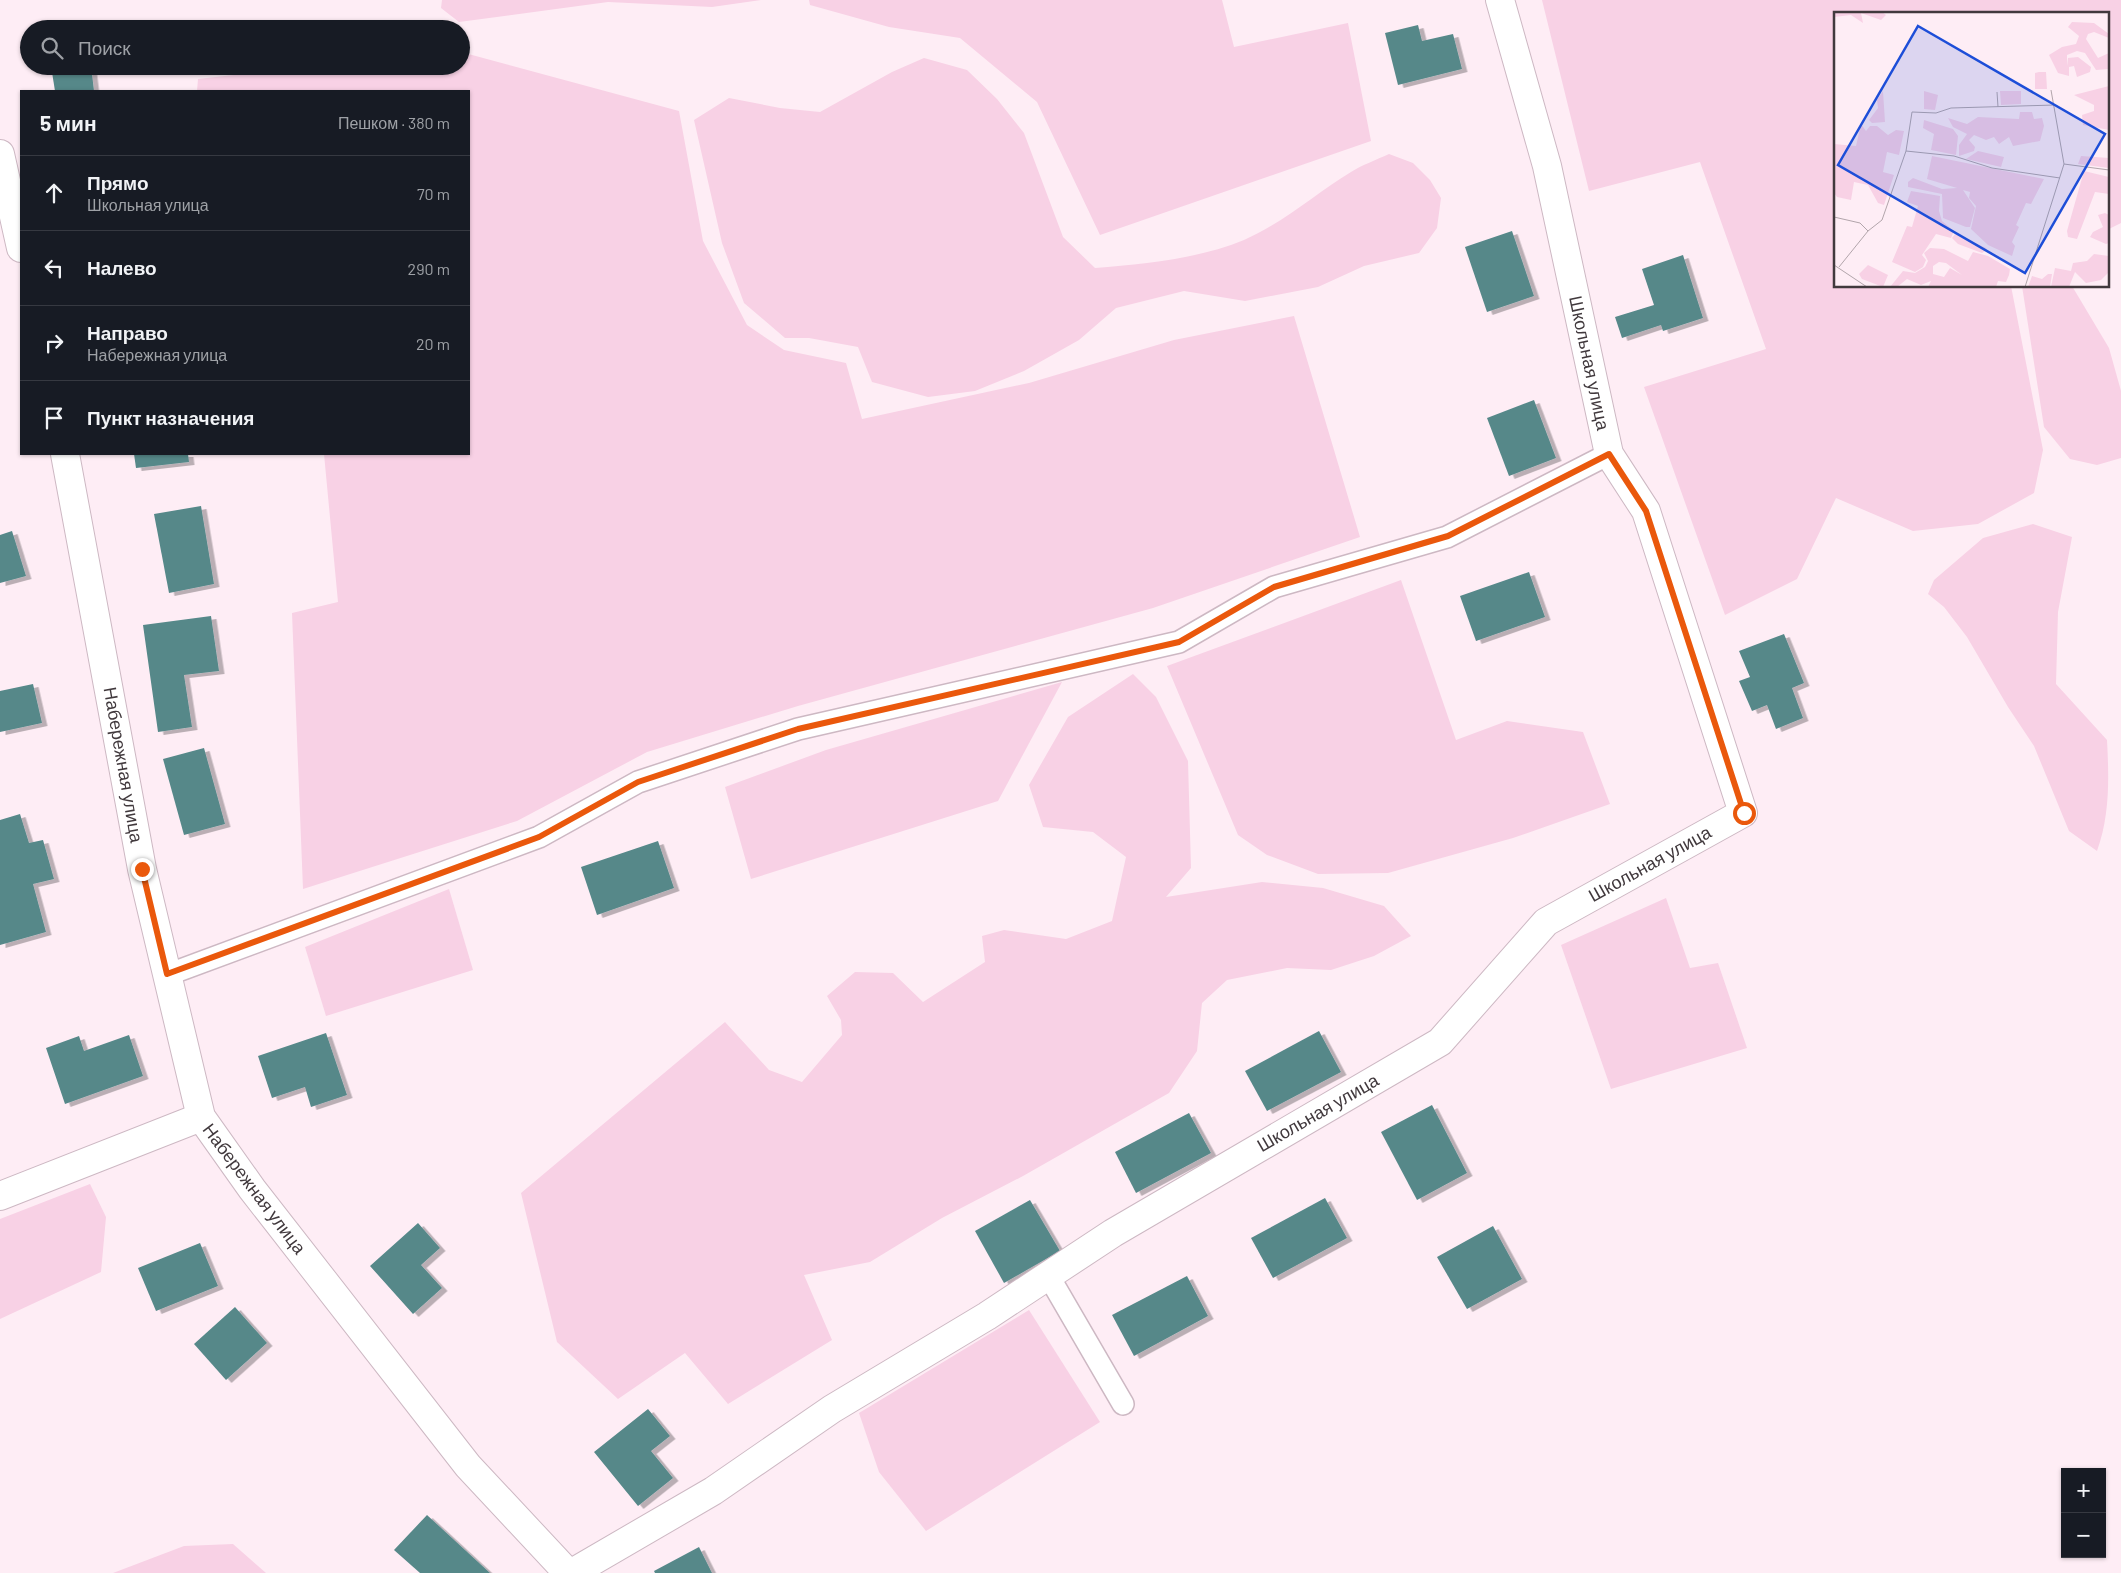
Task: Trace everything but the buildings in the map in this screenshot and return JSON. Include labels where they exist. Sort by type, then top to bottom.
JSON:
[{"type":"street","name":"Школьная улица","points":[[572,1573],[713,1491],[832,1409],[987,1316],[1113,1233],[1440,1042],[1546,922],[1744,813],[1646,511],[1609,454],[1547,166],[1500,0]]},
{"type":"street","points":[[0,154],[20,244]]},
{"type":"street","name":"Набережная улица","points":[[66,455],[142,869],[201,1117],[252,1189],[468,1466],[568,1573]]},
{"type":"street","points":[[0,1196],[201,1117]]},
{"type":"lane","points":[[167,974],[539,837],[638,782],[789,732],[1179,642],[1274,587],[1448,536],[1609,454]]},
{"type":"lane","points":[[1048,1275],[1123,1404]]},
{"type":"shaded area","points":[[442,0],[761,0],[712,7],[608,2],[470,21],[456,20],[441,8]]},
{"type":"shaded area","points":[[809,0],[1222,0],[1234,47],[1348,23],[1371,141],[1100,235],[1037,102],[960,38],[889,27],[810,5]]},
{"type":"shaded area","points":[[1542,0],[2121,0],[2121,223],[2108,230],[2108,12],[1834,12],[1834,288],[2011,288],[2043,450],[2034,493],[1978,524],[1913,531],[1836,498],[1797,579],[1725,615],[1644,387],[1766,349],[1700,162],[1589,191]]},
{"type":"shaded area","points":[[470,54],[679,111],[703,241],[747,325],[784,350],[846,363],[862,419],[1029,383],[1174,340],[1294,316],[1360,537],[1153,608],[798,706],[647,752],[517,821],[303,889],[292,613],[338,602],[324,455],[470,455],[470,90],[197,90],[198,79],[233,75],[470,75]]},
{"type":"shaded area","points":[[924,58],[967,70],[997,99],[1024,133],[1063,237],[1095,268],[1190,256],[1244,240],[1286,217],[1355,169],[1389,154],[1413,163],[1430,180],[1441,198],[1437,228],[1419,253],[1364,266],[1318,287],[1245,301],[1184,291],[1116,308],[1079,340],[1024,371],[975,391],[928,397],[872,382],[858,347],[809,338],[785,338],[744,303],[722,243],[694,120],[729,98],[780,108],[820,112],[892,72]]},
{"type":"shaded area","points":[[2022,288],[2073,288],[2109,348],[2121,391],[2121,458],[2097,465],[2070,459],[2044,427]]},
{"type":"shaded area","points":[[2033,524],[2072,537],[2058,612],[2056,684],[2107,740],[2108,782],[2106,810],[2097,851],[2069,831],[2034,746],[2008,707],[1967,637],[1944,607],[1928,594],[1934,580],[1983,538]]},
{"type":"shaded area","points":[[1401,580],[1456,740],[1507,721],[1583,732],[1610,804],[1513,838],[1388,873],[1318,874],[1267,855],[1238,835],[1167,666]]},
{"type":"shaded area","points":[[1133,674],[1156,697],[1188,761],[1191,868],[1166,897],[1262,882],[1323,888],[1384,906],[1411,936],[1374,956],[1331,970],[1287,968],[1227,980],[1202,1003],[1197,1051],[1169,1093],[1023,1176],[942,1218],[870,1262],[804,1275],[832,1340],[728,1404],[685,1353],[618,1399],[557,1342],[521,1193],[725,1022],[769,1070],[802,1082],[842,1035],[841,1020],[827,996],[855,972],[893,973],[923,1002],[985,962],[982,936],[1004,930],[1066,939],[1112,921],[1126,857],[1093,832],[1043,827],[1029,785],[1068,717]]},
{"type":"shaded area","points":[[1062,682],[998,801],[751,879],[725,787],[826,750]]},
{"type":"shaded area","points":[[449,889],[473,970],[326,1016],[305,947]]},
{"type":"shaded area","points":[[1666,898],[1690,968],[1718,963],[1747,1048],[1611,1089],[1561,945]]},
{"type":"shaded area","points":[[90,1184],[106,1217],[101,1272],[0,1319],[0,1219]]},
{"type":"shaded area","points":[[1029,1310],[1100,1422],[926,1531],[879,1472],[859,1413]]},
{"type":"shaded area","points":[[233,1544],[266,1573],[113,1573],[184,1546]]},
{"type":"route","points":[[142,869],[167,974],[539,837],[638,782],[798,729],[1179,642],[1274,587],[1448,536],[1609,454],[1646,511],[1744,813]]}]
